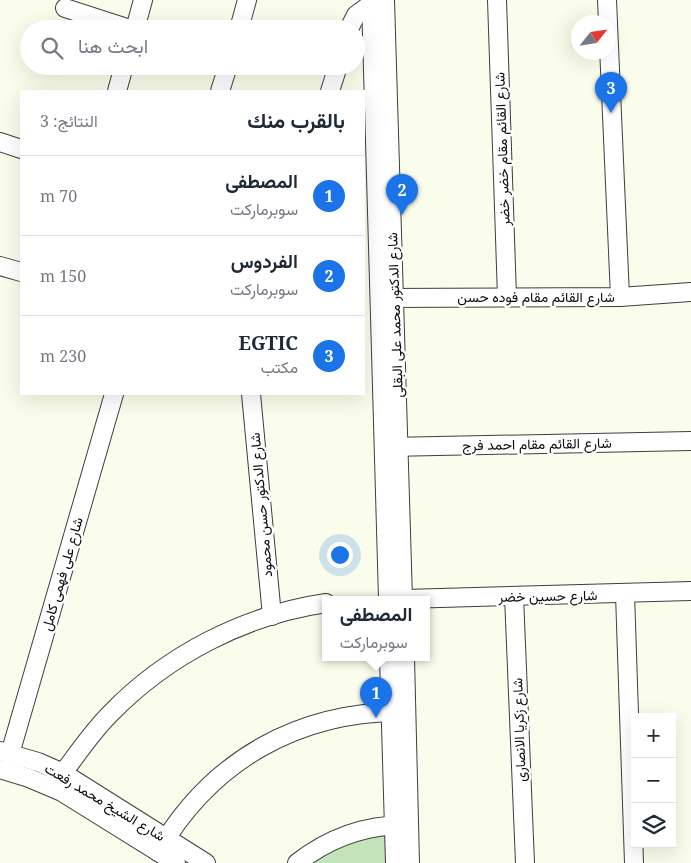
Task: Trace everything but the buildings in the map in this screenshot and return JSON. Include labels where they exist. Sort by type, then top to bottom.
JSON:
[{"type":"street","points":[[137,20],[143,0]]},
{"type":"street","points":[[241,20],[247,0]]},
{"type":"street","name":"شارع القائم مقام خضر خضر","points":[[497,0],[508,297]]},
{"type":"street","points":[[608,0],[608,15]]},
{"type":"street","points":[[354,20],[356,15],[376,1]]},
{"type":"street","name":"شارع الدكتور محمد على البقلى","points":[[376,1],[369,108],[387,298]]},
{"type":"street","name":"شارع الدكتور محمد على البقلى","points":[[376,1],[391,447],[388,596]]},
{"type":"street","points":[[65,8],[102,20]]},
{"type":"street","points":[[610,60],[620,297]]},
{"type":"street","points":[[117,90],[121,75]]},
{"type":"street","points":[[220,90],[225,75]]},
{"type":"street","points":[[330,90],[335,75]]},
{"type":"street","points":[[0,142],[20,149]]},
{"type":"street","points":[[0,266],[20,272]]},
{"type":"street","name":"شارع القائم مقام فوده حسن","points":[[387,298],[620,297],[691,292]]},
{"type":"street","name":"شارع على فهمى كامل","points":[[5,753],[114,395]]},
{"type":"street","name":"شارع الدكتور حسن محمود","points":[[251,395],[272,616]]},
{"type":"street","name":"شارع القائم مقام احمد فرج","points":[[391,447],[691,441]]},
{"type":"street","name":"شارع الدكتور محمد على البقلى","points":[[391,447],[403,596]]},
{"type":"street","name":"شارع حسين خضر","points":[[430,598],[691,591]]},
{"type":"street","points":[[625,594],[634,863]]},
{"type":"street","name":"شارع زكريا الانصارى","points":[[514,596],[525,863]]},
{"type":"street","points":[[63,773],[85,742],[104,721],[138,688],[169,665],[201,645],[236,629],[272,616],[322,604]]},
{"type":"street","points":[[390,661],[398,712],[401,825],[410,863]]},
{"type":"street","points":[[398,712],[404,661]]},
{"type":"street","points":[[162,845],[183,814],[203,791],[225,771],[275,739],[332,719],[361,714],[398,712]]},
{"type":"street","name":"شارع الشيخ محمد رفعت","points":[[5,753],[38,762],[63,773],[162,845],[176,863]]},
{"type":"street","name":"شارع الشيخ محمد رفعت","points":[[0,769],[29,778],[62,792],[162,845],[206,863]]},
{"type":"street","points":[[297,863],[330,842],[350,833],[372,828],[401,825]]},
{"type":"street","points":[[394,863],[401,825]]},
{"type":"green space","points":[[394,825],[395,863],[297,863]]},
{"type":"place","name":"EGTIC","points":[[611,113]]},
{"type":"place","name":"الفردوس","points":[[402,215]]},
{"type":"place","name":"المصطفى","points":[[376,718]]}]
